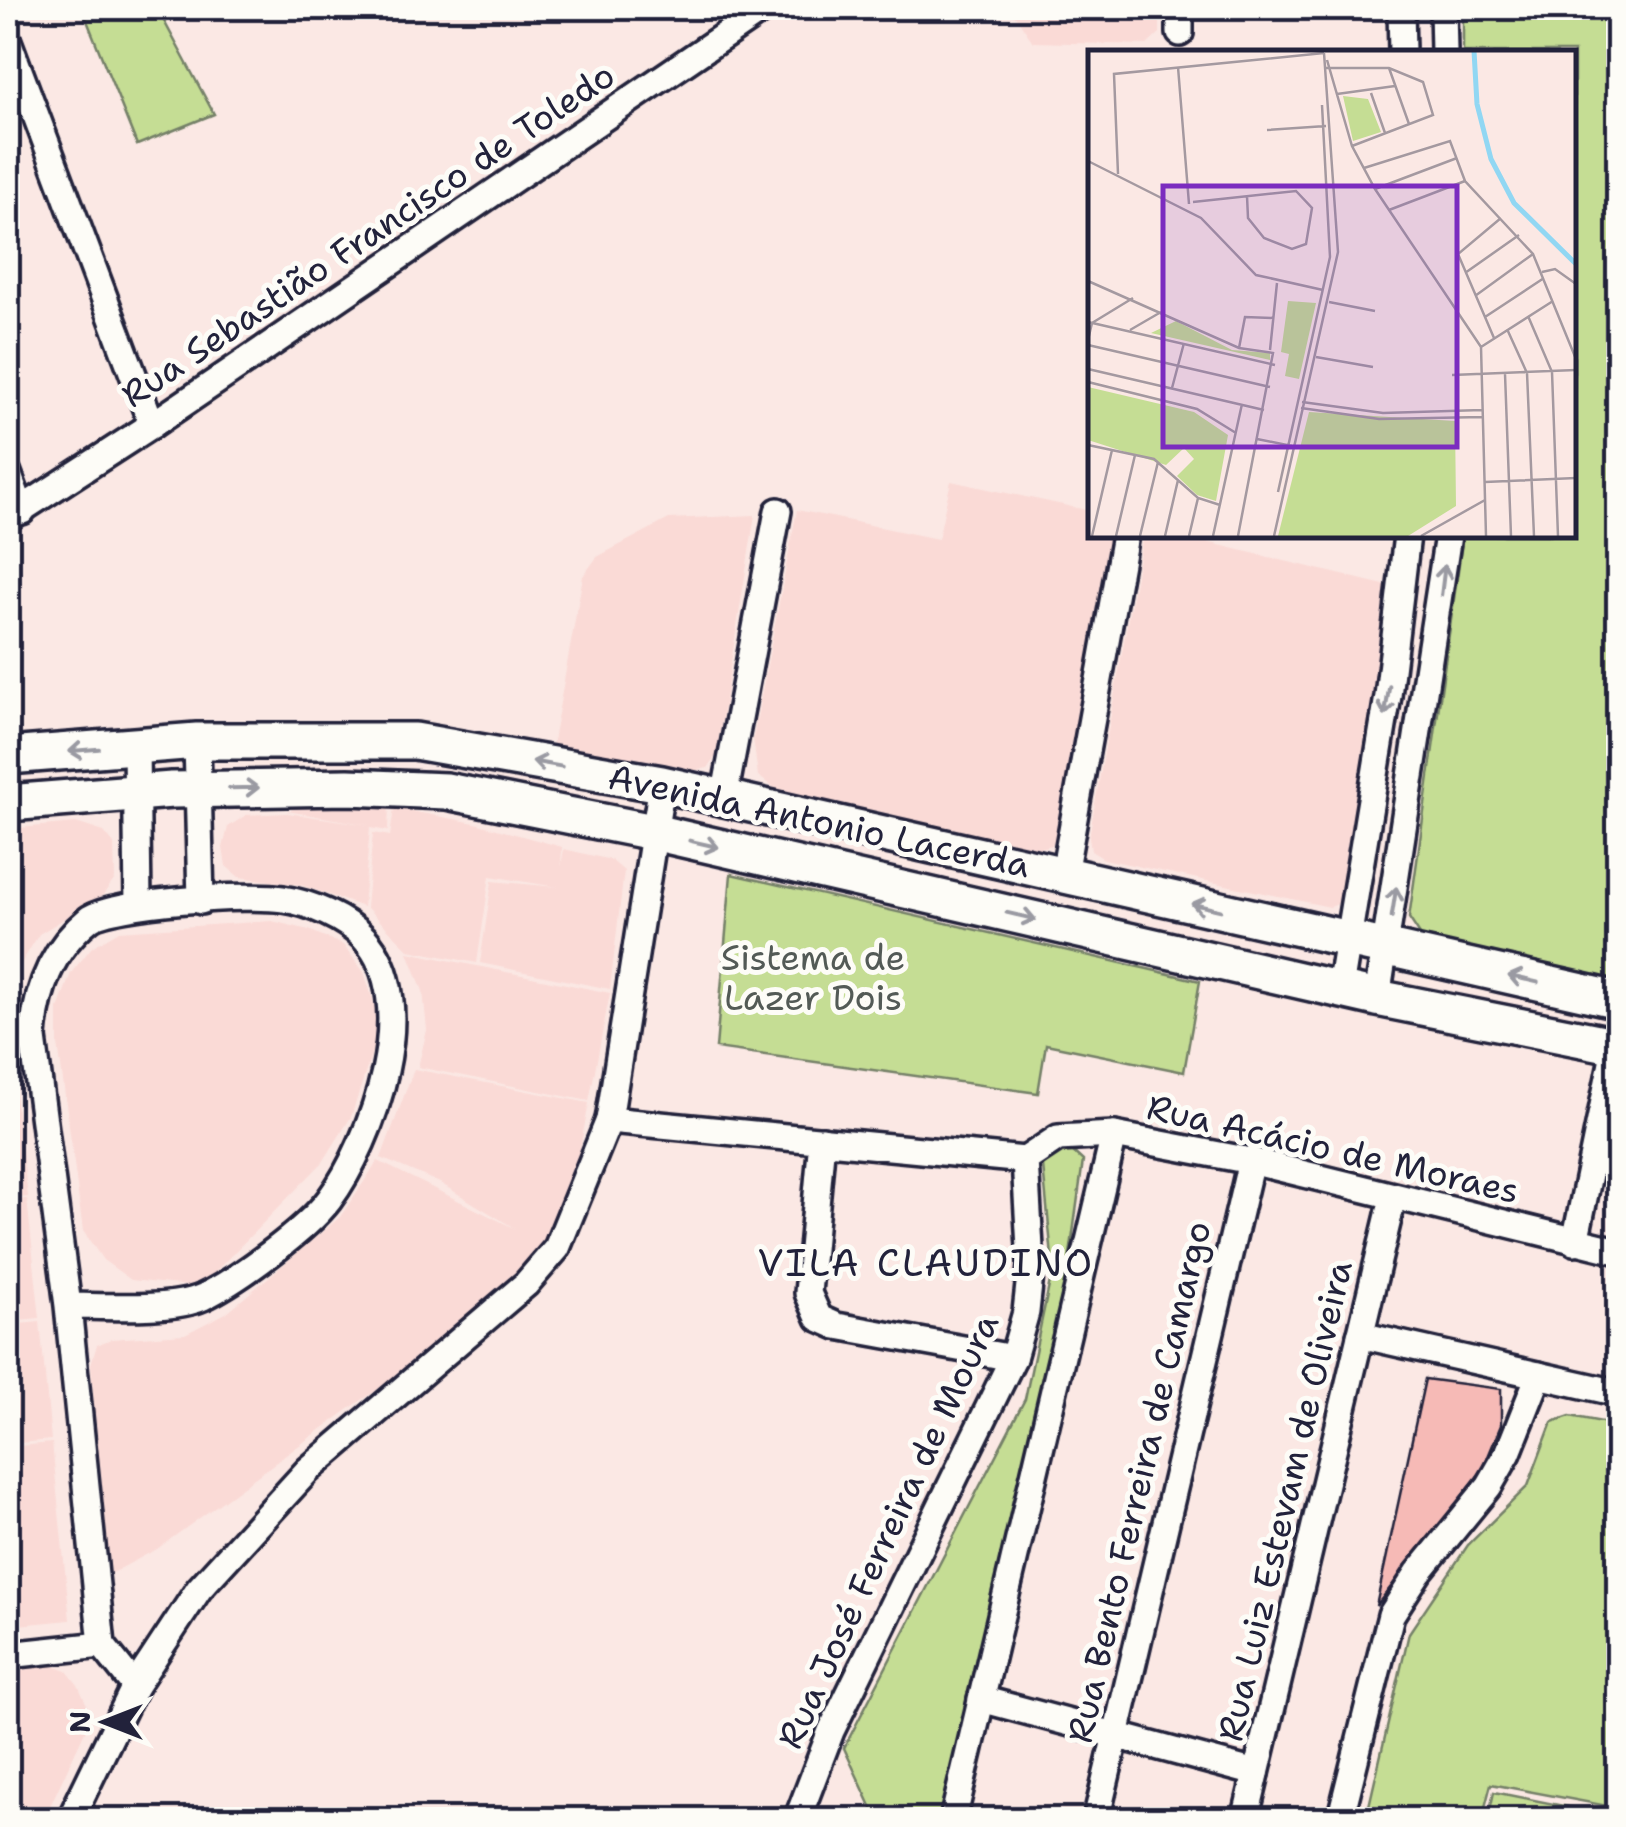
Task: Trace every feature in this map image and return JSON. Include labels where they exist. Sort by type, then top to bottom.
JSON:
[{"type":"main road","name":"Avenida Antonio Lacerda","points":[[8,756],[197,741],[415,741],[662,784],[1618,1000]]},
{"type":"main road","name":"Avenida Antonio Lacerda","points":[[8,803],[198,789],[348,787],[446,791],[652,832],[1377,998],[1618,1041]]},
{"type":"street","name":"Rua Sebastião Francisco de Toledo","points":[[15,514],[766,8]]},
{"type":"street","points":[[1400,8],[1402,50]]},
{"type":"street","points":[[1443,8],[1444,50]]},
{"type":"street","points":[[8,41],[152,425]]},
{"type":"street","points":[[8,472],[15,514]]},
{"type":"street","points":[[724,798],[778,510]]},
{"type":"street","points":[[1064,874],[1124,538]]},
{"type":"street","points":[[1340,988],[1408,538]]},
{"type":"street","points":[[1377,998],[1448,538]]},
{"type":"street","points":[[197,741],[201,901]]},
{"type":"street","points":[[136,746],[138,904]]},
{"type":"street","points":[[70,1820],[135,1686],[199,1589],[308,1470],[526,1284],[556,1248],[608,1120],[662,784]]},
{"type":"street","points":[[68,1306],[199,1299],[245,1272],[328,1202],[366,1138],[393,1024],[379,961],[364,938],[332,915],[282,898],[138,904],[92,916],[57,952],[36,1000],[34,1038],[68,1306],[102,1645],[135,1686]]},
{"type":"street","points":[[1575,1242],[1618,1041]]},
{"type":"street","points":[[608,1120],[1029,1156]]},
{"type":"street","points":[[953,1820],[1114,1134]]},
{"type":"street","name":"Rua Acácio de Moraes","points":[[1029,1156],[1058,1138],[1114,1134],[1250,1162],[1618,1251]]},
{"type":"street","points":[[822,1140],[808,1293],[811,1308],[819,1318],[837,1326],[1013,1358]]},
{"type":"street","name":"Rua José Ferreira de Moura","points":[[796,1820],[831,1731],[1013,1358],[1026,1312],[1031,1266],[1029,1156]]},
{"type":"street","name":"Rua Bento Ferreira de Camargo","points":[[1096,1820],[1250,1162]]},
{"type":"street","name":"Rua Luiz Estevam de Oliveira","points":[[1245,1820],[1393,1198]]},
{"type":"street","points":[[1360,1336],[1618,1392]]},
{"type":"street","points":[[1340,1820],[1391,1615],[1508,1454],[1539,1375]]},
{"type":"street","points":[[8,1655],[102,1645]]},
{"type":"street","points":[[981,1699],[1256,1774]]},
{"type":"shaded area","points":[[1010,8],[1160,8],[1160,33],[1147,45],[1033,42]]},
{"type":"shaded area","points":[[951,481],[1088,510],[1088,538],[1109,538],[1058,832],[1052,845],[1039,848],[788,798],[758,776],[753,738],[797,510],[938,539]]},
{"type":"shaded area","points":[[755,515],[716,756],[708,768],[691,771],[552,747],[583,576],[597,557],[669,519]]},
{"type":"shaded area","points":[[1142,538],[1190,538],[1392,587],[1347,895],[1340,903],[1330,907],[1104,859],[1091,851],[1089,837]]},
{"type":"shaded area","points":[[310,804],[389,805],[388,831],[370,828],[363,907],[301,885],[239,877],[226,866],[223,848],[228,827],[246,815],[287,813],[370,825],[287,811]]},
{"type":"shaded area","points":[[394,808],[475,823],[562,847],[561,866],[564,849],[611,860],[624,871],[610,989],[480,963],[492,881],[557,887],[490,876],[477,963],[409,950],[366,907],[373,833],[390,836]]},
{"type":"shaded area","points":[[76,823],[104,832],[114,844],[115,879],[102,896],[39,934],[8,985],[8,829]]},
{"type":"shaded area","points":[[272,921],[309,930],[343,945],[364,972],[376,1010],[375,1043],[351,1117],[323,1162],[210,1277],[189,1286],[131,1280],[103,1260],[83,1231],[58,1044],[58,1009],[71,973],[92,947],[119,931]]},
{"type":"shaded area","points":[[408,952],[610,993],[589,1101],[418,1067],[427,1030],[423,991]]},
{"type":"shaded area","points":[[414,1069],[589,1103],[570,1200],[544,1245],[442,1347],[356,1404],[157,1549],[110,1574],[101,1551],[91,1364],[97,1345],[111,1339],[185,1334],[226,1313],[340,1217],[378,1161],[516,1229],[440,1183],[381,1158]]},
{"type":"shaded area","points":[[8,1080],[13,1080],[28,1197],[8,1199]]},
{"type":"shaded area","points":[[27,1199],[40,1318],[8,1321],[8,1201]]},
{"type":"shaded area","points":[[40,1322],[51,1440],[8,1444],[8,1325]]},
{"type":"shaded area","points":[[52,1443],[70,1620],[8,1626],[8,1447]]},
{"type":"shaded area","points":[[53,1666],[67,1671],[78,1685],[87,1705],[85,1731],[44,1819],[8,1819],[8,1671]]},
{"type":"green space","points":[[82,8],[157,8],[214,114],[137,145]]},
{"type":"green space","points":[[1618,13],[1618,985],[1424,941],[1409,918],[1463,538],[1576,538],[1576,50],[1463,50],[1463,14]]},
{"type":"green space","name":"Sistema de Lazer Dois","points":[[731,874],[1200,981],[1184,1072],[1046,1044],[1038,1093],[716,1048]]},
{"type":"green space","points":[[1071,1150],[1083,1161],[1068,1269],[945,1819],[877,1819],[844,1748],[1025,1399],[1053,1267],[1043,1166],[1053,1154]]},
{"type":"green space","points":[[1570,1416],[1618,1425],[1618,1808],[1491,1784],[1482,1819],[1366,1819],[1409,1633],[1468,1545],[1528,1486],[1552,1422]]},
{"type":"green space","points":[[1494,1792],[1618,1817],[1618,1819],[1488,1819]]},
{"type":"building","points":[[1425,1379],[1501,1389],[1501,1425],[1483,1469],[1376,1606]]},
{"type":"district","name":"VILA CLAUDINO","points":[[926,1263]]}]
